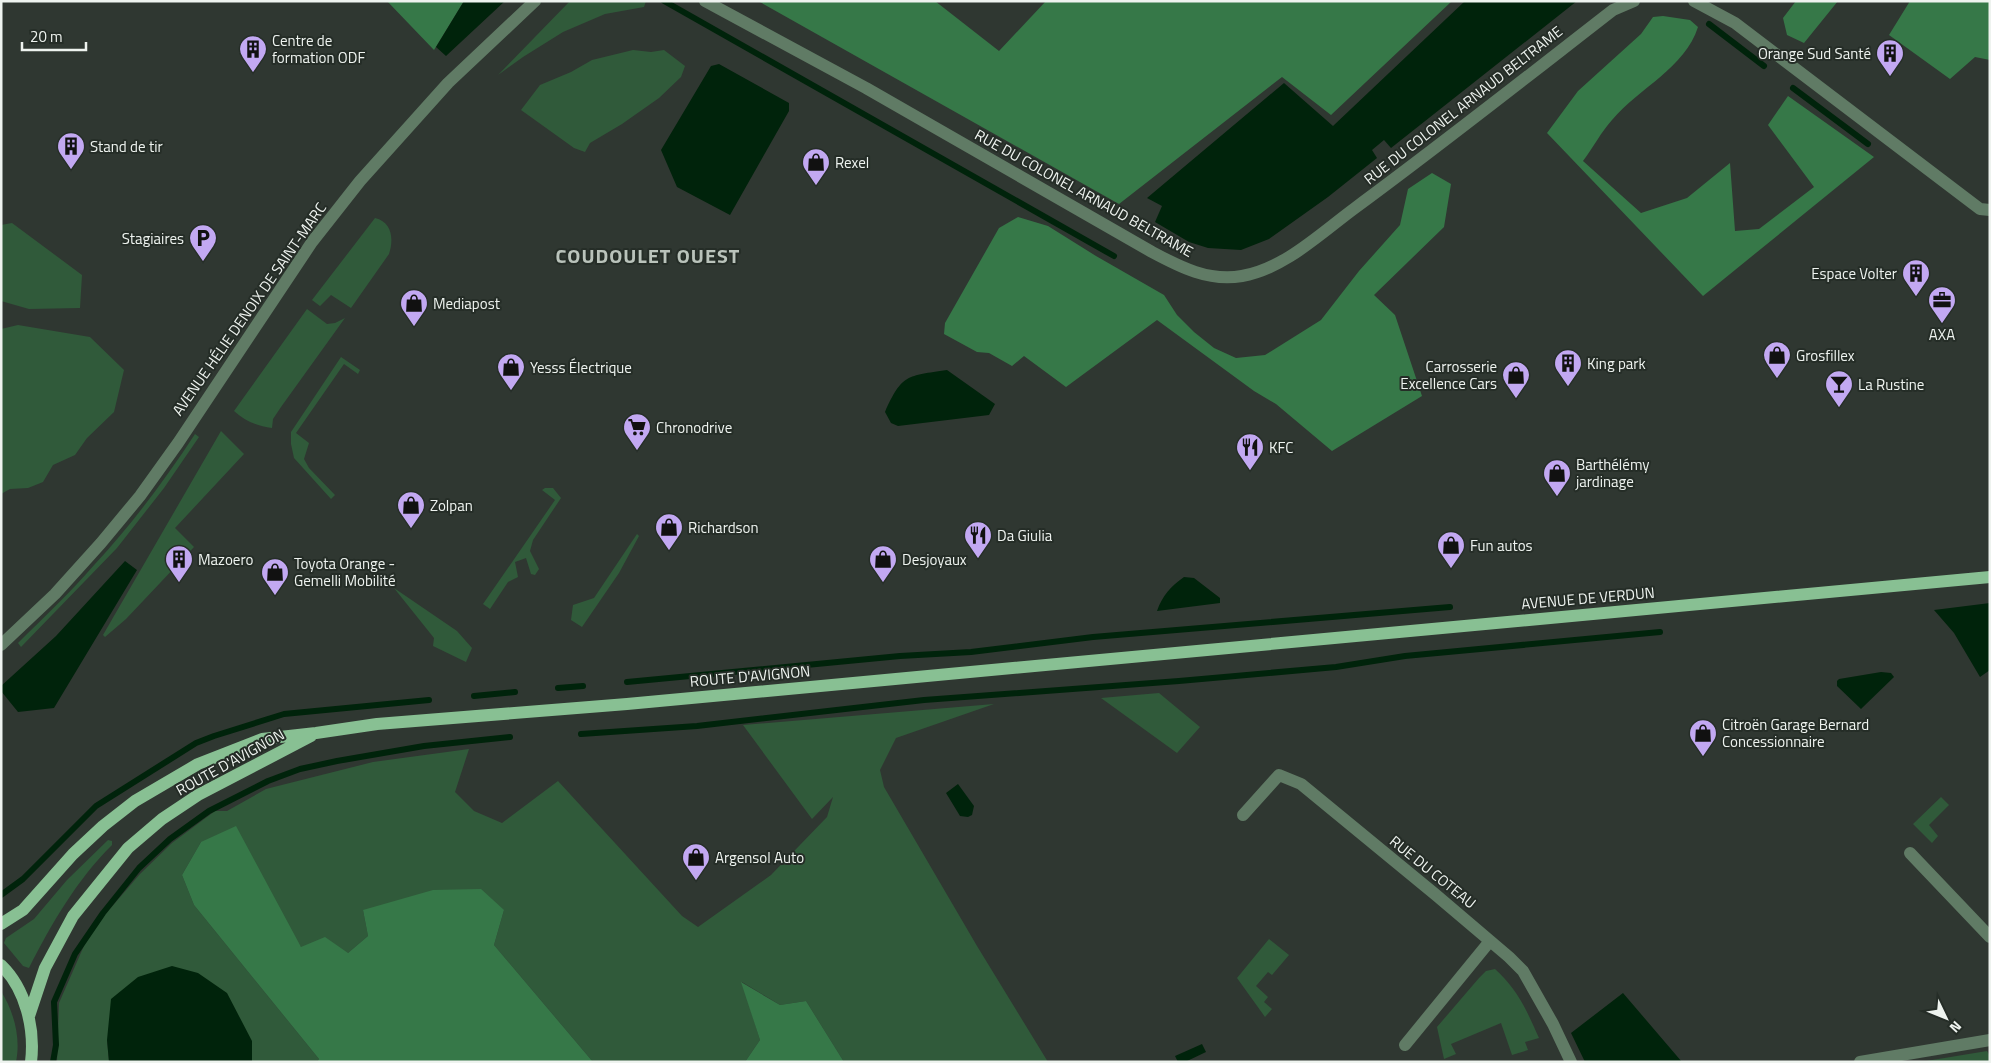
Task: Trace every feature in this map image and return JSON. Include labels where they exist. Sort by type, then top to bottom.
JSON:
[{"type":"main road","name":"AVENUE DE VERDUN","points":[[1189,651],[1990,577]]},
{"type":"main road","name":"ROUTE D'AVIGNON","points":[[1,924],[22,910],[73,854],[103,826],[135,801],[198,764],[262,739],[377,724],[627,704],[1189,651]]},
{"type":"main road","name":"ROUTE D'AVIGNON","points":[[29,1016],[45,968],[73,916],[128,848],[162,819],[198,795],[316,733]]},
{"type":"main road","points":[[1,965],[19,991],[29,1016],[32,1046],[31,1062]]},
{"type":"street","name":"AVENUE HÉLIE DENOIX DE SAINT-MARC","points":[[1,646],[55,594],[140,496],[178,443],[312,242],[360,182],[448,83],[535,1]]},
{"type":"street","name":"RUE DU COLONEL ARNAUD BELTRAME","points":[[705,1],[874,93],[1152,252],[1199,274],[1218,277],[1242,276],[1266,268],[1291,255],[1397,177],[1614,10],[1634,1]]},
{"type":"street","points":[[1694,1],[1734,23],[1980,208],[1990,210]]},
{"type":"street","name":"RUE DU COTEAU","points":[[1243,815],[1279,775],[1301,784],[1490,941],[1523,971],[1553,1024],[1570,1062]]},
{"type":"street","points":[[1910,853],[1990,937]]},
{"type":"street","points":[[1405,1045],[1490,941]]},
{"type":"street","points":[[1860,1062],[1990,1040]]},
{"type":"shaded area","points":[[464,1],[505,1],[446,56],[436,47]]},
{"type":"shaded area","points":[[570,1],[646,1],[644,7],[605,14],[563,32],[498,75]]},
{"type":"shaded area","points":[[1465,1],[1577,1],[1391,148],[1384,140],[1372,150],[1377,158],[1328,197],[1269,239],[1241,250],[1208,248],[1189,242],[1155,222],[1162,206],[1147,198],[1284,83],[1333,126]]},
{"type":"shaded area","points":[[633,50],[651,52],[664,50],[685,66],[681,77],[659,98],[622,124],[590,143],[585,152],[574,148],[521,110],[540,85],[571,72],[592,60]]},
{"type":"shaded area","points":[[719,64],[789,103],[789,111],[730,215],[677,187],[661,150],[711,66]]},
{"type":"shaded area","points":[[375,218],[385,223],[390,232],[389,254],[351,308],[331,295],[320,306],[312,300]]},
{"type":"shaded area","points":[[12,223],[82,275],[80,308],[29,309],[1,301],[1,225]]},
{"type":"shaded area","points":[[307,309],[327,324],[335,323],[345,318],[273,419],[272,428],[256,424],[238,415],[234,411]]},
{"type":"shaded area","points":[[18,325],[90,337],[124,370],[114,412],[87,438],[75,455],[53,465],[43,482],[28,488],[10,489],[1,494],[1,329]]},
{"type":"shaded area","points":[[341,357],[360,370],[358,374],[344,364],[296,433],[309,443],[304,459],[309,468],[335,495],[331,499],[294,458],[291,432]]},
{"type":"shaded area","points":[[947,370],[995,404],[989,415],[898,426],[891,423],[885,412],[896,390],[907,379]]},
{"type":"shaded area","points":[[221,431],[244,454],[175,528],[194,547],[126,619],[105,637],[103,635]]},
{"type":"shaded area","points":[[195,434],[199,437],[164,488],[117,548],[21,647],[18,643],[109,549],[160,485]]},
{"type":"shaded area","points":[[553,488],[561,498],[533,540],[530,551],[539,569],[535,575],[531,574],[526,558],[515,562],[518,577],[508,582],[490,609],[483,604],[555,500],[542,490]]},
{"type":"shaded area","points":[[637,534],[639,536],[619,573],[582,627],[571,620],[573,605],[594,598]]},
{"type":"shaded area","points":[[125,561],[137,570],[54,708],[18,712],[1,691],[1,686],[56,636]]},
{"type":"shaded area","points":[[1184,577],[1194,578],[1220,598],[1220,603],[1157,611],[1167,592]]},
{"type":"shaded area","points":[[394,588],[457,631],[472,648],[466,662],[433,646],[434,638]]},
{"type":"shaded area","points":[[1990,603],[1990,670],[1980,677],[1954,633],[1934,610]]},
{"type":"shaded area","points":[[1881,672],[1891,673],[1894,677],[1861,709],[1837,686],[1839,679]]},
{"type":"shaded area","points":[[1159,693],[1200,727],[1177,753],[1101,698]]},
{"type":"shaded area","points":[[994,704],[896,738],[880,770],[884,787],[977,946],[1048,1062],[844,1062],[806,1001],[780,1005],[742,982],[760,1040],[745,1062],[593,1062],[494,945],[504,910],[363,910],[368,936],[348,953],[301,947],[201,842],[182,875],[194,905],[319,1059],[317,1062],[252,1062],[252,1041],[107,1040],[109,1062],[57,1062],[59,1003],[90,932],[140,874],[172,843],[215,811],[227,811],[266,789],[373,762],[469,749],[455,792],[474,811],[502,823],[558,781],[682,916],[698,927],[771,875],[827,817],[833,797],[812,819],[743,725]]},
{"type":"shaded area","points":[[958,784],[974,806],[972,815],[968,817],[960,816],[946,793]]},
{"type":"shaded area","points":[[1941,797],[1949,805],[1929,825],[1938,836],[1932,843],[1913,824]]},
{"type":"shaded area","points":[[108,840],[112,841],[112,845],[76,888],[29,968],[23,966],[4,943],[6,938],[34,919],[67,880]]},
{"type":"shaded area","points":[[1269,939],[1289,955],[1272,975],[1268,972],[1256,986],[1268,997],[1264,1002],[1272,1009],[1265,1017],[1237,978]]},
{"type":"shaded area","points":[[172,966],[198,973],[227,993],[252,1041],[252,1062],[109,1062],[107,1040],[111,999],[138,977]]},
{"type":"shaded area","points":[[1495,969],[1516,992],[1539,1038],[1525,1042],[1528,1050],[1512,1055],[1501,1023],[1451,1044],[1456,1054],[1444,1059],[1437,1027],[1486,971]]},
{"type":"shaded area","points":[[1,991],[10,1008],[15,1025],[18,1044],[16,1062],[1,1062]]},
{"type":"shaded area","points":[[1623,993],[1682,1062],[1585,1062],[1571,1033]]},
{"type":"shaded area","points":[[1202,1044],[1206,1052],[1185,1062],[1178,1062],[1175,1056]]},
{"type":"shaded area","points":[[1987,1051],[1990,1056],[1990,1062],[1920,1062]]},
{"type":"green space","points":[[387,1],[464,1],[434,50]]},
{"type":"green space","points":[[758,1],[935,1],[999,51],[1046,1],[1452,1],[1331,115],[1282,77],[1119,204]]},
{"type":"green space","points":[[1796,1],[1838,1],[1804,43],[1787,35],[1783,18]]},
{"type":"green space","points":[[1910,1],[1990,1],[1990,60],[1975,57],[1950,79],[1889,35]]},
{"type":"green space","points":[[1663,16],[1690,20],[1698,27],[1692,41],[1672,66],[1623,108],[1612,120],[1583,161],[1641,213],[1687,198],[1730,163],[1735,231],[1759,229],[1814,187],[1768,125],[1788,96],[1874,157],[1703,296],[1547,133],[1578,91],[1641,34],[1653,17]]},
{"type":"green space","points":[[1432,173],[1451,184],[1444,227],[1374,295],[1395,315],[1422,396],[1332,451],[1276,404],[1254,391],[1157,320],[1066,387],[1024,356],[1012,366],[989,353],[977,352],[944,334],[945,323],[999,228],[1018,217],[1048,226],[1164,295],[1177,315],[1214,348],[1236,358],[1265,355],[1321,320],[1359,271],[1400,225],[1408,189]]},
{"type":"green space","points":[[236,826],[301,947],[325,937],[348,953],[368,936],[363,910],[433,890],[481,889],[504,910],[494,945],[593,1062],[317,1062],[319,1059],[194,905],[182,875],[201,842]]},
{"type":"green space","points":[[741,982],[780,1005],[806,1001],[844,1062],[745,1062],[760,1040]]},
{"type":"waterway","points":[[664,1],[1114,256]]},
{"type":"waterway","points":[[1709,24],[1764,66]]},
{"type":"waterway","points":[[1793,88],[1868,144]]},
{"type":"waterway","points":[[627,682],[900,656],[971,652],[1093,637],[1450,607]]},
{"type":"waterway","points":[[581,734],[697,726],[924,700],[1336,667],[1405,656],[1660,632]]},
{"type":"waterway","points":[[558,688],[583,686]]},
{"type":"waterway","points":[[474,696],[515,692]]},
{"type":"waterway","points":[[1,895],[23,879],[96,806],[196,743],[284,714],[429,700]]},
{"type":"waterway","points":[[53,1062],[56,1045],[54,1002],[75,954],[103,913],[139,868],[170,839],[209,811],[268,781],[300,769],[424,746],[510,737]]},
{"type":"place","name":"Centre de formation ODF","points":[[253,73]]},
{"type":"place","name":"Orange Sud Santé","points":[[1890,77]]},
{"type":"place","name":"Stand de tir","points":[[71,170]]},
{"type":"place","name":"Rexel","points":[[816,186]]},
{"type":"place","name":"Stagiaires","points":[[203,262]]},
{"type":"place","name":"Espace Volter","points":[[1916,297]]},
{"type":"place","name":"AXA","points":[[1942,324]]},
{"type":"place","name":"Mediapost","points":[[414,327]]},
{"type":"place","name":"Grosfillex","points":[[1777,379]]},
{"type":"place","name":"King park","points":[[1568,387]]},
{"type":"place","name":"Yesss Électrique","points":[[511,391]]},
{"type":"place","name":"Carrosserie Excellence Cars","points":[[1516,399]]},
{"type":"place","name":"La Rustine","points":[[1839,408]]},
{"type":"place","name":"Chronodrive","points":[[637,451]]},
{"type":"place","name":"KFC","points":[[1250,471]]},
{"type":"place","name":"Barthélémy jardinage","points":[[1557,497]]},
{"type":"place","name":"Zolpan","points":[[411,529]]},
{"type":"place","name":"Richardson","points":[[669,551]]},
{"type":"place","name":"Da Giulia","points":[[978,559]]},
{"type":"place","name":"Fun autos","points":[[1451,569]]},
{"type":"place","name":"Mazoero","points":[[179,583]]},
{"type":"place","name":"Desjoyaux","points":[[883,583]]},
{"type":"place","name":"Toyota Orange - Gemelli Mobilité","points":[[275,596]]},
{"type":"place","name":"Citroën Garage Bernard Concessionnaire","points":[[1703,757]]},
{"type":"place","name":"Argensol Auto","points":[[696,881]]},
{"type":"district","name":"COUDOULET OUEST","points":[[648,255]]}]
